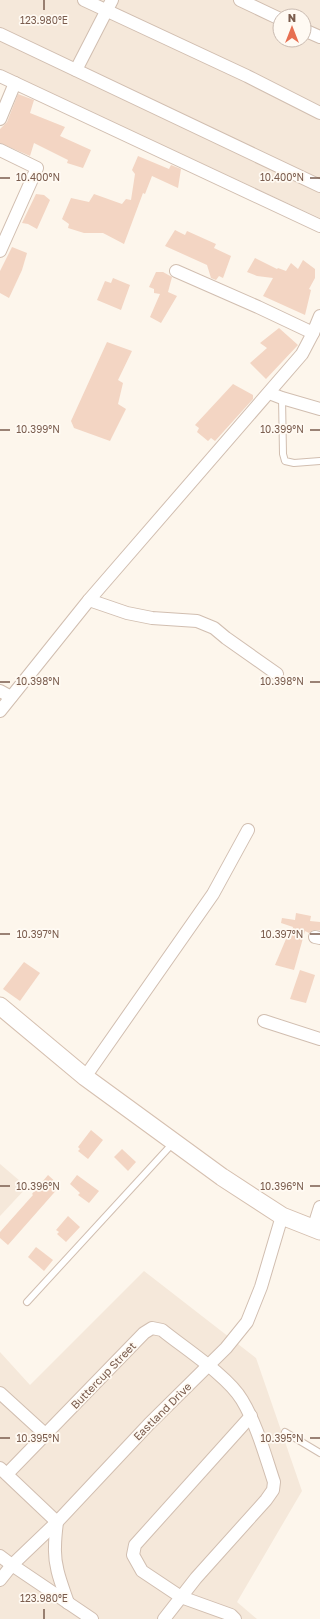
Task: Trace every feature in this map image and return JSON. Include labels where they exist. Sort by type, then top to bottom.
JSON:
[{"type":"street","points":[[84,0],[109,5],[320,113]]},
{"type":"street","points":[[240,0],[272,15]]},
{"type":"street","points":[[76,70],[109,5]]},
{"type":"street","points":[[0,34],[320,186]]},
{"type":"street","points":[[0,76],[320,226]]},
{"type":"street","points":[[0,119],[15,83]]},
{"type":"street","points":[[0,150],[37,168],[0,251]]},
{"type":"street","points":[[176,271],[313,333]]},
{"type":"street","points":[[0,711],[89,600],[302,354],[320,316]]},
{"type":"street","points":[[269,393],[320,409]]},
{"type":"street","points":[[89,600],[127,613],[152,618],[196,621],[214,628],[277,674]]},
{"type":"street","points":[[0,691],[11,697]]},
{"type":"street","points":[[85,1077],[213,894],[248,830]]},
{"type":"street","points":[[0,1006],[85,1077],[222,1177],[282,1216],[317,1230],[320,1207]]},
{"type":"street","points":[[264,1021],[320,1039]]},
{"type":"street","name":"Eastland Drive","points":[[0,1580],[12,1565],[57,1522],[149,1424],[226,1348],[247,1322],[261,1287],[282,1216]]},
{"type":"street","name":"Buttercup Street","points":[[4,1471],[45,1434],[144,1334],[152,1328],[162,1330],[208,1366]]},
{"type":"street","points":[[164,1619],[196,1578],[266,1500],[273,1490],[274,1482],[251,1416],[242,1399],[230,1384],[208,1366]]},
{"type":"street","points":[[0,1393],[45,1434]]},
{"type":"street","points":[[235,1619],[231,1615],[181,1598],[142,1571],[133,1555],[135,1544],[251,1416]]},
{"type":"street","points":[[4,1471],[57,1522],[55,1548],[58,1574],[68,1603]]},
{"type":"street","points":[[0,1556],[92,1619]]},
{"type":"lane","points":[[282,398],[283,454],[285,461],[294,463],[320,461]]},
{"type":"lane","points":[[27,1302],[174,1142]]},
{"type":"lane","points":[[285,1432],[320,1453]]},
{"type":"shaded area","points":[[0,0],[320,0],[320,218],[0,70]]},
{"type":"shaded area","points":[[0,1164],[27,1187],[0,1216]]},
{"type":"shaded area","points":[[144,1271],[256,1358],[302,1491],[237,1602],[257,1619],[0,1619],[0,1352],[30,1385]]},
{"type":"building","points":[[18,94],[34,100],[30,113],[65,127],[60,136],[91,150],[83,168],[67,163],[68,160],[34,143],[30,156],[0,143],[0,129],[7,122]]},
{"type":"building","points":[[138,156],[169,169],[171,165],[181,169],[178,188],[152,176],[145,194],[143,193],[124,244],[103,233],[84,233],[68,228],[69,224],[62,219],[71,198],[89,202],[94,194],[122,204],[126,199],[131,200],[135,174],[132,170]]},
{"type":"building","points":[[36,194],[44,195],[50,200],[37,229],[28,224],[22,223]]},
{"type":"building","points":[[175,230],[185,235],[187,231],[216,244],[214,248],[231,256],[223,278],[219,276],[216,280],[211,278],[207,265],[165,246]]},
{"type":"building","points":[[12,247],[27,253],[22,270],[9,298],[0,293],[0,271]]},
{"type":"building","points":[[255,258],[277,269],[286,271],[291,263],[298,269],[303,260],[315,269],[315,278],[309,289],[311,290],[305,315],[263,296],[273,278],[257,276],[247,272]]},
{"type":"building","points":[[156,272],[163,272],[172,277],[168,292],[177,296],[161,323],[150,317],[160,294],[154,293],[154,289],[149,287]]},
{"type":"building","points":[[113,278],[130,285],[121,310],[97,300],[105,281],[111,283]]},
{"type":"building","points":[[279,328],[298,345],[266,379],[250,363],[267,348],[260,343]]},
{"type":"building","points":[[107,342],[132,351],[118,380],[123,383],[118,404],[126,409],[110,441],[74,428],[71,421]]},
{"type":"building","points":[[233,384],[253,395],[253,399],[215,441],[211,438],[208,441],[197,432],[199,428],[195,425]]},
{"type":"building","points":[[296,913],[311,916],[310,921],[320,922],[320,930],[313,930],[309,933],[305,931],[294,970],[275,965],[286,939],[291,939],[293,927],[281,923],[282,918],[295,920]]},
{"type":"building","points":[[24,962],[40,973],[20,1001],[3,989]]},
{"type":"building","points":[[300,970],[315,975],[306,1003],[290,999]]},
{"type":"building","points":[[91,1130],[103,1140],[88,1159],[78,1151],[80,1149],[78,1147]]},
{"type":"building","points":[[122,1149],[136,1162],[128,1171],[114,1157]]},
{"type":"building","points":[[48,1175],[60,1186],[8,1245],[0,1238],[0,1232],[33,1195],[32,1194]]},
{"type":"building","points":[[77,1175],[99,1191],[89,1203],[78,1195],[80,1193],[70,1184]]},
{"type":"building","points":[[68,1216],[80,1227],[66,1242],[57,1234],[59,1232],[56,1230]]},
{"type":"building","points":[[36,1247],[53,1260],[44,1271],[28,1257]]}]
